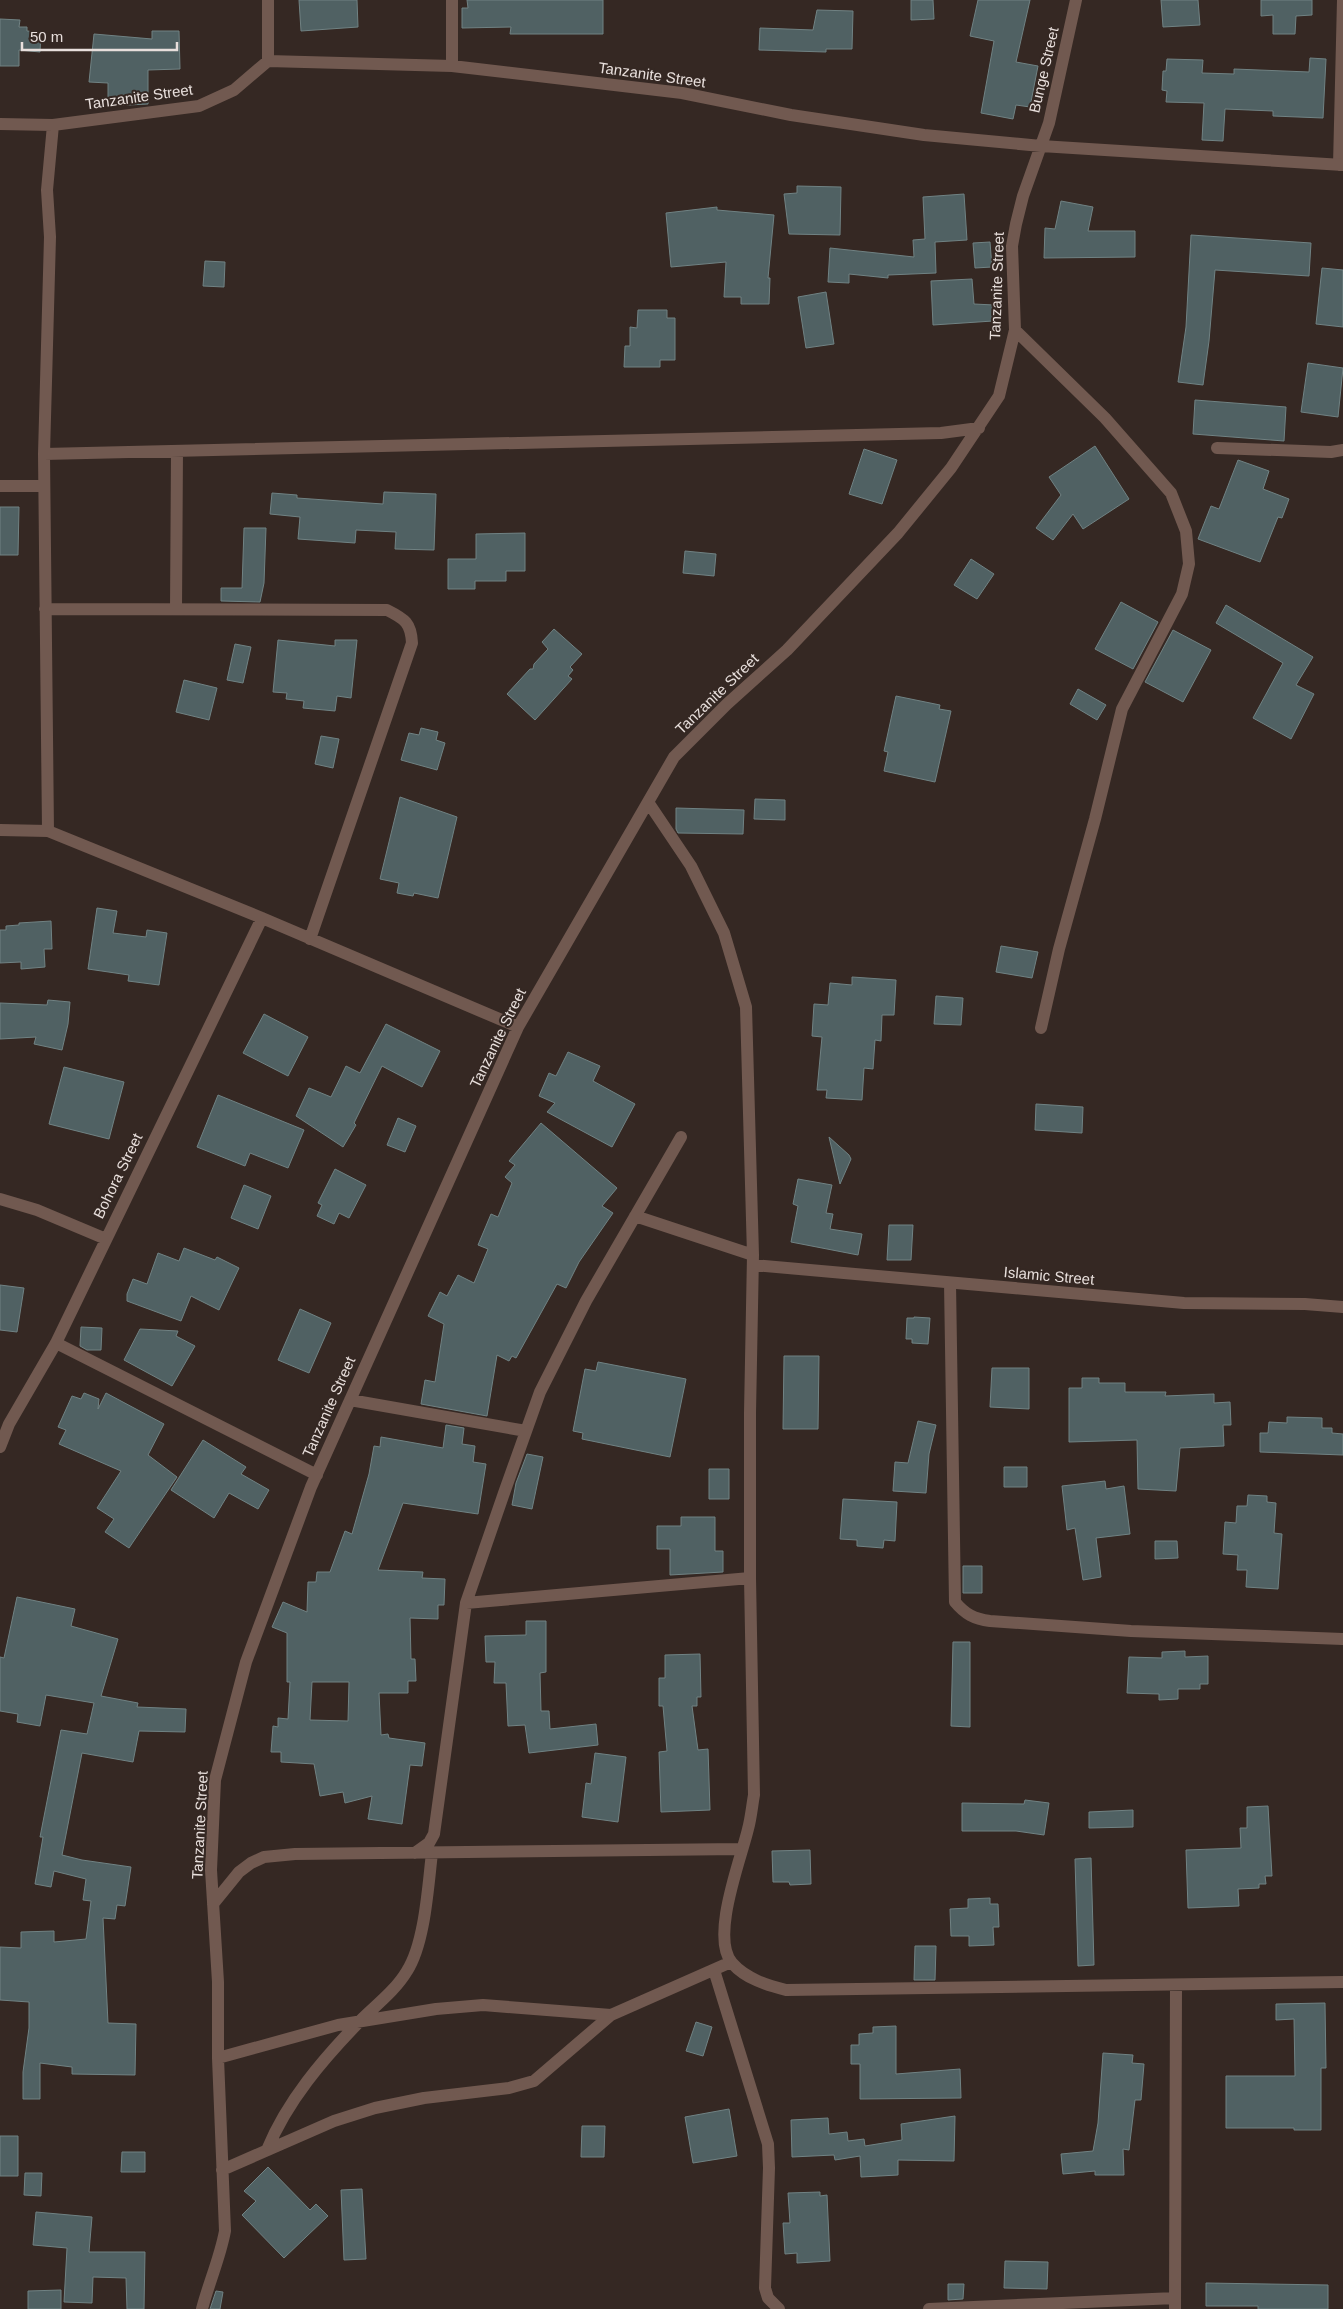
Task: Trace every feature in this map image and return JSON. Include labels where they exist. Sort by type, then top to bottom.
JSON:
[{"type":"street","points":[[268,0],[268,61]]},
{"type":"street","points":[[452,0],[452,66]]},
{"type":"street","name":"Bunge Street","points":[[1041,146],[1049,123],[1076,0]]},
{"type":"street","points":[[1041,146],[1341,165],[1342,0]]},
{"type":"street","name":"Tanzanite Street","points":[[0,124],[53,125],[199,106],[234,90],[268,61],[452,66],[682,93],[791,115],[924,135],[1041,146],[1023,196],[1012,246],[1015,330],[999,396],[951,468],[859,577],[674,757],[518,1027],[316,1475],[246,1662],[215,1780],[211,1870],[218,1982],[218,2058],[225,2231],[221,2252],[208,2283],[202,2309]]},
{"type":"street","points":[[48,830],[44,454],[50,237],[47,190],[53,125]]},
{"type":"street","points":[[1015,330],[1105,418],[1171,493],[1186,531],[1189,564],[1182,594],[1122,709],[1096,818],[1058,949],[1041,1028]]},
{"type":"street","points":[[44,454],[941,433],[979,428]]},
{"type":"street","points":[[1217,448],[1331,452],[1343,450]]},
{"type":"street","points":[[176,609],[177,451]]},
{"type":"street","points":[[0,486],[44,486]]},
{"type":"street","points":[[45,608],[387,610],[402,617],[411,628],[412,643],[310,939]]},
{"type":"street","points":[[648,802],[691,866],[724,933],[746,1007],[753,1260],[750,1413],[750,1578],[754,1795],[748,1831],[741,1849],[725,1922],[724,1947],[731,1962],[752,1979],[786,1990],[1343,1982]]},
{"type":"street","points":[[0,830],[48,830],[262,918],[518,1027]]},
{"type":"street","name":"Bohora Street","points":[[0,1447],[9,1424],[56,1343],[262,918]]},
{"type":"street","points":[[414,1853],[429,1844],[434,1834],[466,1603],[540,1392],[586,1301],[681,1137]]},
{"type":"street","points":[[0,1199],[37,1210],[106,1239]]},
{"type":"street","name":"Islamic Street","points":[[636,1216],[753,1260],[950,1283],[1184,1303],[1305,1304],[1343,1307]]},
{"type":"street","points":[[950,1283],[955,1602],[964,1612],[976,1619],[999,1622],[1131,1631],[1343,1640]]},
{"type":"street","points":[[56,1343],[316,1475]]},
{"type":"street","points":[[350,1400],[526,1431]]},
{"type":"street","points":[[466,1603],[750,1578]]},
{"type":"street","points":[[214,1904],[239,1872],[264,1857],[295,1854],[741,1849]]},
{"type":"street","points":[[268,2150],[275,2131],[316,2070],[360,2022],[391,1992],[408,1970],[417,1949],[424,1915],[432,1853]]},
{"type":"street","points":[[222,2170],[334,2121],[375,2108],[424,2098],[509,2088],[530,2083],[544,2074],[611,2015],[731,1962]]},
{"type":"street","points":[[714,1970],[768,2144],[769,2168],[764,2288],[768,2298],[776,2308]]},
{"type":"street","points":[[929,2309],[1175,2304],[1176,1985]]},
{"type":"street","points":[[218,2058],[338,2025],[436,2009],[484,2005],[611,2015]]},
{"type":"building","points":[[299,0],[357,0],[358,27],[301,31]]},
{"type":"building","points":[[467,0],[603,0],[603,34],[510,34],[511,27],[462,28],[462,8],[468,8]]},
{"type":"building","points":[[911,0],[933,0],[934,19],[911,20]]},
{"type":"building","points":[[978,0],[1030,0],[1016,62],[1038,66],[1030,107],[1016,105],[1013,119],[981,113],[994,41],[970,36]]},
{"type":"building","points":[[1161,0],[1198,0],[1200,25],[1163,27]]},
{"type":"building","points":[[1261,0],[1312,0],[1312,15],[1296,16],[1295,34],[1273,34],[1273,15],[1261,16]]},
{"type":"building","points":[[817,10],[853,11],[852,49],[826,49],[826,52],[759,50],[760,28],[813,30]]},
{"type":"building","points":[[0,19],[20,20],[19,27],[27,27],[27,31],[41,32],[40,52],[19,50],[19,66],[0,66]]},
{"type":"building","points":[[152,31],[179,31],[180,69],[148,70],[148,104],[108,106],[108,83],[89,82],[94,34],[152,39]]},
{"type":"building","points":[[1310,58],[1326,59],[1323,118],[1273,116],[1273,111],[1225,109],[1223,141],[1202,140],[1204,103],[1166,102],[1167,91],[1162,90],[1163,71],[1166,71],[1167,59],[1203,60],[1202,73],[1234,74],[1234,69],[1309,72]]},
{"type":"building","points":[[797,186],[841,187],[840,235],[789,234],[784,194],[797,193]]},
{"type":"building","points":[[964,194],[967,240],[935,242],[936,273],[888,275],[888,278],[849,274],[849,283],[828,282],[830,248],[914,257],[913,240],[925,239],[923,197]]},
{"type":"building","points":[[1061,201],[1093,207],[1088,231],[1135,231],[1135,257],[1044,258],[1045,228],[1055,229]]},
{"type":"building","points":[[717,207],[717,210],[774,215],[768,278],[770,278],[769,304],[741,304],[741,297],[724,297],[726,262],[671,267],[666,213]]},
{"type":"building","points":[[1191,235],[1311,243],[1309,276],[1215,270],[1203,385],[1178,382],[1186,327]]},
{"type":"building","points":[[990,242],[992,267],[975,268],[973,243]]},
{"type":"building","points":[[205,261],[225,262],[224,287],[203,286]]},
{"type":"building","points":[[1322,268],[1343,270],[1343,327],[1316,324]]},
{"type":"building","points":[[972,279],[974,304],[994,305],[993,321],[933,325],[931,281]]},
{"type":"building","points":[[826,292],[834,344],[806,348],[798,297]]},
{"type":"building","points":[[638,310],[667,310],[667,318],[675,318],[675,360],[660,360],[660,367],[624,367],[625,346],[630,346],[630,327],[637,328]]},
{"type":"building","points":[[1308,363],[1343,368],[1338,417],[1301,412]]},
{"type":"building","points":[[1195,400],[1286,407],[1284,441],[1193,434]]},
{"type":"building","points":[[1095,446],[1129,499],[1083,529],[1073,514],[1053,540],[1036,528],[1061,495],[1049,477]]},
{"type":"building","points":[[864,449],[897,460],[882,504],[849,494]]},
{"type":"building","points":[[1238,460],[1269,471],[1263,489],[1289,499],[1282,518],[1278,517],[1260,562],[1198,539],[1211,506],[1219,509]]},
{"type":"building","points":[[384,492],[436,494],[434,550],[395,549],[396,532],[356,530],[355,543],[298,539],[300,517],[270,514],[272,493],[297,495],[297,498],[383,504]]},
{"type":"building","points":[[0,507],[19,507],[18,555],[0,555]]},
{"type":"building","points":[[244,528],[266,528],[264,583],[260,602],[221,601],[221,588],[242,588]]},
{"type":"building","points":[[525,533],[525,571],[506,571],[506,581],[475,581],[475,589],[448,589],[448,559],[476,559],[476,534]]},
{"type":"building","points":[[685,551],[716,554],[714,576],[683,573]]},
{"type":"building","points":[[971,559],[994,574],[977,599],[954,585]]},
{"type":"building","points":[[1121,602],[1158,622],[1133,669],[1095,649]]},
{"type":"building","points":[[1226,605],[1313,657],[1296,685],[1314,694],[1291,739],[1253,718],[1283,663],[1216,623]]},
{"type":"building","points":[[554,629],[582,654],[570,667],[573,670],[568,676],[572,679],[535,720],[507,694],[530,669],[533,669],[534,664],[548,649],[542,642]]},
{"type":"building","points":[[1173,630],[1211,650],[1183,702],[1145,682]]},
{"type":"building","points":[[278,640],[335,646],[335,640],[357,640],[351,698],[337,696],[335,711],[303,708],[304,701],[286,699],[287,693],[273,692]]},
{"type":"building","points":[[235,644],[251,647],[243,683],[227,680]]},
{"type":"building","points":[[184,680],[217,688],[209,720],[176,712]]},
{"type":"building","points":[[1078,689],[1106,705],[1097,720],[1070,704]]},
{"type":"building","points":[[896,696],[940,705],[939,709],[951,711],[935,782],[884,771],[888,752],[884,751]]},
{"type":"building","points":[[421,728],[438,732],[436,740],[445,743],[437,770],[401,760],[409,733],[419,735]]},
{"type":"building","points":[[321,736],[339,739],[333,768],[315,764]]},
{"type":"building","points":[[400,797],[457,817],[438,898],[414,893],[413,896],[397,893],[399,883],[380,879]]},
{"type":"building","points":[[755,799],[785,800],[785,820],[754,819]]},
{"type":"building","points":[[676,808],[744,810],[743,834],[678,833],[676,829]]},
{"type":"building","points":[[97,908],[117,911],[113,933],[146,937],[147,930],[167,933],[159,985],[128,981],[129,975],[88,969]]},
{"type":"building","points":[[51,921],[52,949],[44,949],[45,967],[21,969],[21,962],[0,963],[0,930],[6,930],[6,926],[19,925],[19,923]]},
{"type":"building","points":[[1001,946],[1038,952],[1032,978],[996,972]]},
{"type":"building","points":[[852,977],[896,980],[894,1015],[882,1015],[881,1041],[875,1040],[873,1069],[864,1068],[862,1100],[826,1098],[827,1090],[817,1090],[822,1037],[812,1036],[814,1004],[828,1005],[830,983],[852,985]]},
{"type":"building","points":[[936,996],[963,998],[961,1025],[934,1024]]},
{"type":"building","points":[[48,1000],[70,1002],[68,1024],[62,1050],[34,1044],[36,1037],[0,1039],[0,1003],[47,1005]]},
{"type":"building","points":[[264,1014],[308,1037],[288,1076],[243,1053]]},
{"type":"building","points":[[386,1024],[440,1051],[422,1087],[382,1066],[354,1123],[356,1125],[343,1147],[296,1116],[309,1088],[331,1097],[346,1066],[360,1073]]},
{"type":"building","points":[[568,1052],[600,1066],[593,1081],[635,1104],[612,1147],[547,1112],[555,1103],[539,1096],[549,1073],[556,1076]]},
{"type":"building","points":[[64,1067],[124,1082],[109,1139],[49,1124]]},
{"type":"building","points":[[218,1095],[304,1130],[288,1168],[250,1153],[245,1166],[197,1147]]},
{"type":"building","points":[[1036,1104],[1083,1107],[1082,1133],[1035,1130]]},
{"type":"building","points":[[398,1118],[416,1126],[405,1152],[387,1145]]},
{"type":"building","points":[[541,1123],[617,1188],[602,1206],[613,1213],[579,1262],[566,1288],[557,1284],[516,1358],[512,1356],[509,1361],[497,1355],[487,1416],[421,1404],[425,1380],[435,1382],[444,1324],[428,1316],[440,1292],[447,1296],[458,1275],[474,1283],[488,1249],[478,1245],[491,1214],[498,1217],[512,1183],[505,1177],[515,1165],[509,1161]]},
{"type":"building","points":[[829,1137],[851,1159],[840,1184]]},
{"type":"building","points":[[335,1169],[366,1185],[349,1218],[339,1213],[334,1224],[317,1216],[322,1205],[318,1203]]},
{"type":"building","points":[[798,1179],[832,1185],[826,1213],[833,1214],[830,1229],[862,1234],[858,1255],[791,1242],[798,1206],[793,1204]]},
{"type":"building","points":[[244,1185],[271,1196],[258,1229],[231,1218]]},
{"type":"building","points":[[889,1225],[913,1225],[911,1260],[887,1260]]},
{"type":"building","points":[[184,1248],[215,1260],[217,1257],[239,1268],[219,1310],[191,1296],[181,1321],[127,1301],[127,1294],[133,1279],[147,1284],[158,1253],[179,1261]]},
{"type":"building","points":[[0,1285],[24,1288],[17,1332],[0,1330]]},
{"type":"building","points":[[300,1309],[331,1323],[309,1373],[278,1360]]},
{"type":"building","points":[[907,1318],[930,1318],[928,1344],[912,1343],[912,1339],[906,1339]]},
{"type":"building","points":[[81,1327],[102,1328],[101,1350],[87,1350],[80,1346]]},
{"type":"building","points":[[140,1329],[178,1331],[176,1336],[195,1346],[172,1386],[124,1360]]},
{"type":"building","points":[[784,1356],[819,1356],[818,1429],[783,1429]]},
{"type":"building","points":[[598,1362],[686,1379],[670,1457],[582,1439],[583,1433],[573,1431],[585,1369],[596,1371]]},
{"type":"building","points":[[992,1368],[1029,1368],[1029,1409],[990,1407]]},
{"type":"building","points":[[1082,1378],[1099,1378],[1099,1383],[1125,1383],[1125,1392],[1166,1392],[1165,1396],[1214,1394],[1214,1403],[1230,1402],[1231,1425],[1223,1425],[1224,1446],[1180,1448],[1176,1491],[1138,1489],[1137,1440],[1069,1442],[1069,1388],[1082,1388]]},
{"type":"building","points":[[84,1393],[99,1399],[98,1409],[106,1393],[164,1424],[148,1455],[177,1477],[129,1548],[105,1532],[114,1519],[97,1508],[121,1471],[59,1444],[66,1430],[58,1427],[72,1396],[81,1399]]},
{"type":"building","points":[[1287,1417],[1322,1418],[1322,1428],[1332,1428],[1332,1433],[1343,1434],[1343,1455],[1260,1452],[1260,1433],[1268,1433],[1269,1422],[1287,1423]]},
{"type":"building","points":[[918,1421],[936,1425],[929,1454],[926,1493],[893,1491],[895,1462],[908,1463]]},
{"type":"building","points":[[446,1425],[464,1428],[462,1444],[475,1446],[473,1462],[486,1464],[478,1514],[403,1503],[378,1570],[423,1572],[422,1578],[445,1579],[444,1605],[438,1605],[438,1619],[410,1618],[411,1659],[415,1659],[416,1681],[408,1681],[408,1693],[379,1693],[381,1735],[388,1734],[389,1738],[425,1743],[422,1766],[410,1765],[402,1824],[368,1819],[372,1796],[345,1803],[343,1792],[320,1796],[314,1764],[281,1762],[281,1752],[271,1752],[273,1726],[278,1727],[278,1718],[288,1719],[290,1682],[287,1682],[287,1633],[272,1627],[283,1602],[307,1612],[308,1582],[316,1582],[317,1572],[330,1572],[345,1531],[352,1534],[369,1474],[374,1446],[380,1447],[381,1437],[443,1448]],"holes":[[[312,1682],[349,1682],[348,1721],[310,1720]]]},
{"type":"building","points":[[203,1440],[246,1467],[241,1474],[269,1490],[258,1509],[229,1493],[214,1518],[171,1490]]},
{"type":"building","points":[[527,1454],[543,1457],[532,1509],[512,1505],[516,1483]]},
{"type":"building","points":[[1004,1467],[1027,1467],[1027,1487],[1004,1487]]},
{"type":"building","points":[[709,1469],[729,1469],[729,1499],[709,1499]]},
{"type":"building","points":[[1105,1481],[1106,1489],[1124,1486],[1130,1534],[1096,1538],[1101,1577],[1083,1580],[1075,1528],[1067,1530],[1062,1486]]},
{"type":"building","points":[[1248,1495],[1267,1496],[1267,1502],[1276,1503],[1274,1533],[1282,1534],[1278,1589],[1246,1587],[1247,1570],[1237,1570],[1238,1555],[1223,1554],[1225,1522],[1236,1523],[1237,1506],[1247,1506]]},
{"type":"building","points":[[843,1499],[897,1502],[895,1541],[884,1540],[883,1548],[857,1546],[857,1540],[840,1539]]},
{"type":"building","points":[[681,1517],[715,1517],[715,1551],[723,1551],[723,1572],[670,1575],[670,1549],[657,1549],[657,1526],[681,1526]]},
{"type":"building","points":[[1155,1541],[1177,1541],[1178,1558],[1155,1559]]},
{"type":"building","points":[[963,1566],[982,1566],[982,1593],[963,1593]]},
{"type":"building","points":[[17,1597],[75,1609],[71,1626],[118,1639],[101,1696],[138,1703],[137,1707],[186,1709],[185,1732],[139,1731],[133,1762],[82,1753],[62,1855],[131,1867],[125,1906],[117,1905],[115,1919],[103,1918],[108,2023],[136,2024],[135,2075],[72,2074],[72,2067],[40,2063],[40,2099],[23,2099],[23,2072],[29,2028],[29,2002],[0,2000],[0,1947],[21,1948],[21,1932],[54,1931],[54,1942],[86,1939],[91,1901],[83,1900],[86,1879],[54,1871],[51,1887],[35,1884],[43,1837],[40,1837],[61,1730],[87,1734],[94,1703],[46,1695],[40,1726],[17,1722],[18,1714],[0,1711],[0,1657],[4,1658]]},
{"type":"building","points":[[526,1621],[546,1621],[546,1672],[540,1673],[541,1711],[549,1711],[550,1729],[596,1724],[598,1745],[529,1753],[525,1725],[508,1726],[506,1683],[494,1683],[495,1662],[486,1662],[485,1636],[526,1635]]},
{"type":"building","points":[[953,1642],[970,1642],[970,1727],[951,1726]]},
{"type":"building","points":[[1185,1651],[1185,1657],[1208,1656],[1208,1684],[1200,1684],[1200,1689],[1178,1689],[1178,1699],[1159,1700],[1159,1694],[1127,1693],[1129,1657],[1162,1658],[1162,1652]]},
{"type":"building","points":[[700,1654],[701,1697],[697,1697],[697,1706],[692,1706],[698,1750],[708,1749],[710,1810],[661,1812],[659,1752],[667,1751],[663,1706],[659,1706],[659,1678],[665,1678],[665,1655]]},
{"type":"building","points":[[595,1753],[626,1757],[618,1822],[582,1817],[586,1783],[591,1784]]},
{"type":"building","points":[[1025,1800],[1049,1803],[1044,1835],[1016,1831],[962,1831],[962,1803],[1024,1804]]},
{"type":"building","points":[[1268,1806],[1272,1876],[1265,1876],[1266,1884],[1259,1884],[1259,1888],[1238,1889],[1239,1906],[1188,1908],[1186,1850],[1241,1848],[1240,1828],[1247,1828],[1247,1807]]},
{"type":"building","points":[[1133,1810],[1133,1827],[1089,1828],[1089,1812]]},
{"type":"building","points":[[810,1850],[811,1884],[790,1885],[789,1882],[773,1882],[772,1851]]},
{"type":"building","points":[[1091,1858],[1094,1965],[1078,1966],[1075,1859]]},
{"type":"building","points":[[990,1898],[990,1904],[998,1904],[999,1927],[993,1927],[994,1945],[969,1946],[969,1936],[951,1936],[950,1909],[968,1908],[968,1899]]},
{"type":"building","points":[[915,1946],[936,1946],[935,1980],[914,1980]]},
{"type":"building","points":[[1325,2003],[1326,2068],[1321,2068],[1321,2130],[1226,2128],[1226,2076],[1295,2076],[1294,2019],[1276,2020],[1276,2004]]},
{"type":"building","points":[[696,2022],[712,2027],[703,2056],[686,2051]]},
{"type":"building","points":[[896,2026],[896,2074],[960,2069],[961,2098],[860,2099],[860,2064],[851,2064],[851,2045],[859,2045],[859,2034],[873,2033],[873,2027]]},
{"type":"building","points":[[1103,2053],[1133,2055],[1132,2063],[1144,2064],[1141,2100],[1135,2100],[1129,2150],[1123,2149],[1124,2175],[1095,2175],[1095,2171],[1063,2174],[1061,2154],[1093,2151],[1098,2123]]},
{"type":"building","points":[[729,2109],[737,2156],[693,2163],[685,2117]]},
{"type":"building","points":[[955,2116],[954,2161],[898,2160],[898,2175],[861,2177],[860,2156],[835,2160],[834,2155],[792,2157],[791,2120],[828,2118],[829,2134],[847,2132],[848,2141],[864,2139],[865,2146],[902,2140],[901,2124]]},
{"type":"building","points":[[582,2126],[605,2126],[604,2157],[581,2157]]},
{"type":"building","points":[[0,2136],[18,2136],[18,2176],[0,2176]]},
{"type":"building","points":[[122,2152],[145,2152],[145,2172],[121,2172]]},
{"type":"building","points":[[268,2167],[310,2210],[316,2204],[328,2216],[284,2258],[242,2215],[256,2201],[244,2191]]},
{"type":"building","points":[[25,2173],[42,2173],[41,2196],[24,2195]]},
{"type":"building","points":[[362,2189],[366,2259],[344,2260],[341,2190]]},
{"type":"building","points":[[820,2192],[820,2196],[827,2195],[830,2261],[797,2263],[797,2253],[785,2254],[783,2223],[790,2223],[788,2193]]},
{"type":"building","points":[[36,2212],[92,2217],[89,2252],[145,2252],[144,2309],[127,2309],[126,2278],[93,2277],[92,2303],[64,2302],[67,2248],[33,2245]]},
{"type":"building","points":[[1005,2261],[1048,2262],[1047,2289],[1004,2288]]},
{"type":"building","points":[[1206,2283],[1328,2285],[1328,2309],[1258,2309],[1258,2306],[1206,2306]]},
{"type":"building","points":[[948,2284],[964,2284],[963,2299],[948,2300]]},
{"type":"building","points":[[61,2290],[61,2309],[28,2309],[28,2291]]},
{"type":"building","points":[[216,2291],[223,2292],[220,2309],[210,2309]]}]
